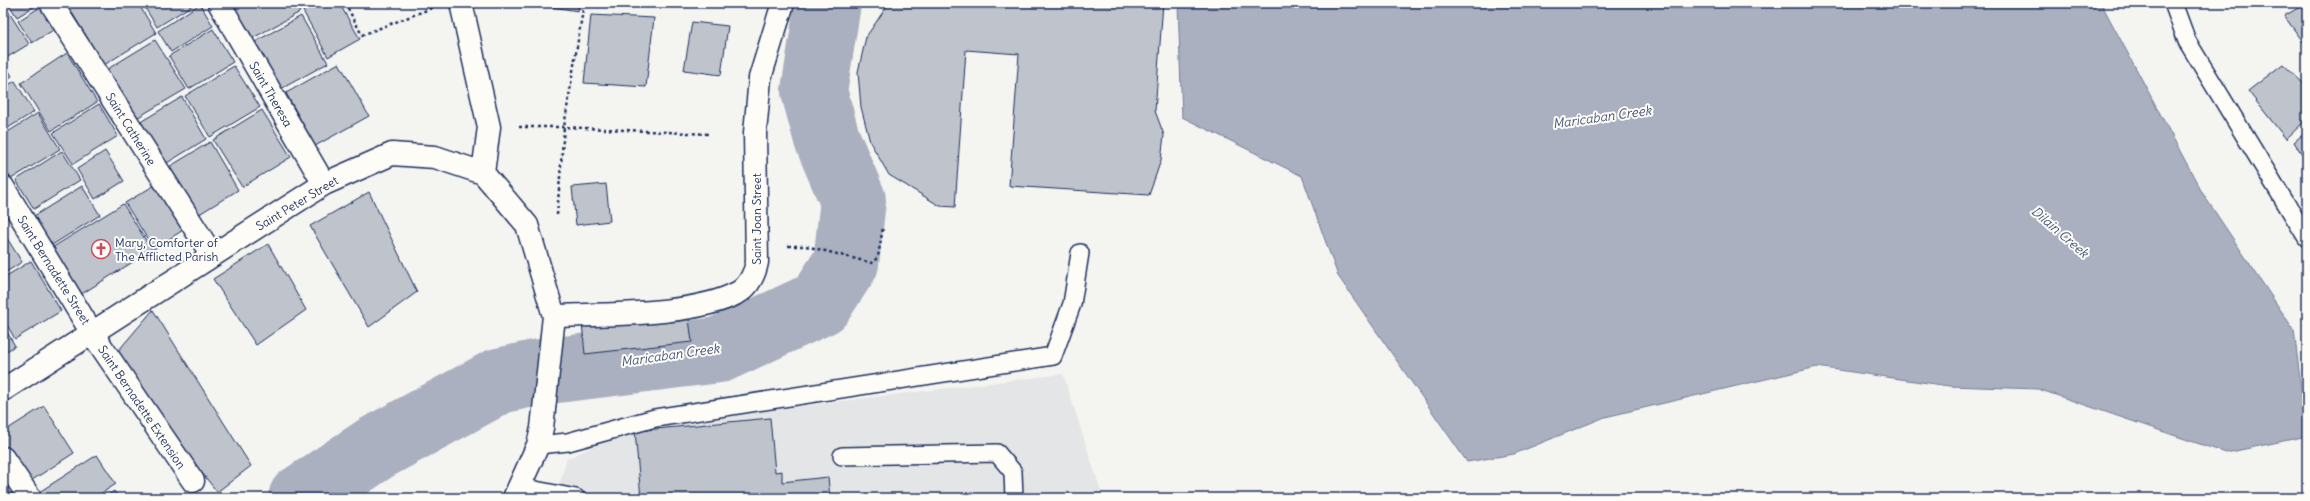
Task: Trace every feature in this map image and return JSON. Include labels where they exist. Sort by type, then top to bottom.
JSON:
[{"type":"street","name":"Saint Catherine","points":[[51,3],[212,255]]},
{"type":"street","name":"Saint Theresa","points":[[219,3],[324,184]]},
{"type":"street","points":[[461,3],[489,127],[483,174],[526,225],[555,320],[540,436],[517,492]]},
{"type":"street","name":"Saint Joan Street","points":[[555,320],[698,306],[740,292],[755,274],[757,262],[756,133],[760,78],[783,3]]},
{"type":"street","name":"Saint Peter Street","points":[[3,390],[324,184],[392,154],[435,157],[483,174]]},
{"type":"street","name":"Saint Bernadette Street","points":[[3,188],[92,333]]},
{"type":"street","name":"Saint Bernadette Extension","points":[[92,333],[193,481]]},
{"type":"street","points":[[3,458],[30,498]]},
{"type":"lane","points":[[2173,3],[2187,40],[2307,238]]},
{"type":"lane","points":[[540,436],[568,442],[655,418],[1053,356],[1072,304],[1080,253]]},
{"type":"lane","points":[[842,456],[997,453],[1013,472],[1014,498]]},
{"type":"lane","points":[[517,492],[576,498]]},
{"type":"path","points":[[345,3],[362,35],[438,6]]},
{"type":"path","points":[[526,225],[557,216],[564,127],[584,3]]},
{"type":"path","points":[[489,127],[564,127],[708,134]]},
{"type":"path","points":[[806,246],[872,263],[878,257],[883,227]]},
{"type":"shaded area","points":[[1063,374],[1103,498],[555,498],[567,459],[632,428]]},
{"type":"water","name":"Dilain Creek","points":[[1178,3],[2101,3],[2203,194],[2294,330],[2307,436],[2226,453],[2038,389],[1949,386],[1817,367],[1605,417],[1514,454],[1467,462],[1338,276],[1302,176],[1182,117]]},
{"type":"building","points":[[3,3],[29,44],[6,58],[3,53]]},
{"type":"building","points":[[8,3],[40,3],[17,17]]},
{"type":"building","points":[[66,3],[138,3],[156,33],[104,65]]},
{"type":"building","points":[[142,3],[196,3],[157,27]]},
{"type":"building","points":[[230,3],[295,3],[300,12],[251,39]]},
{"type":"building","points":[[297,3],[311,3],[300,9]]},
{"type":"building","points":[[316,3],[339,3],[360,39],[328,57],[303,11]]},
{"type":"building","points":[[528,3],[579,3],[578,11]]},
{"type":"building","points":[[889,3],[1163,3],[1155,111],[1164,135],[1161,160],[1149,195],[1009,186],[1019,54],[966,50],[955,207],[940,206],[889,175],[870,142],[861,107],[858,72],[866,37]]},
{"type":"building","points":[[2307,3],[2307,47],[2284,16]]},
{"type":"building","points":[[200,4],[213,26],[171,52],[158,31]]},
{"type":"building","points":[[42,6],[55,29],[32,43],[18,21]]},
{"type":"building","points":[[591,15],[654,18],[646,87],[584,83]]},
{"type":"building","points":[[301,16],[328,63],[279,90],[253,43]]},
{"type":"building","points":[[692,22],[728,26],[721,75],[684,70]]},
{"type":"building","points":[[213,29],[233,62],[189,89],[169,56]]},
{"type":"building","points":[[155,40],[186,89],[135,119],[106,70]]},
{"type":"building","points":[[67,53],[97,102],[51,131],[21,83]]},
{"type":"building","points":[[3,61],[12,76],[3,82]]},
{"type":"building","points":[[339,63],[369,116],[315,146],[286,93]]},
{"type":"building","points":[[2283,64],[2307,87],[2307,119],[2286,139],[2248,91]]},
{"type":"building","points":[[234,66],[260,107],[210,137],[185,96]]},
{"type":"building","points":[[15,81],[34,112],[3,131],[3,88]]},
{"type":"building","points":[[182,97],[206,139],[162,166],[137,124]]},
{"type":"building","points":[[99,104],[118,136],[73,164],[53,133]]},
{"type":"building","points":[[262,110],[291,157],[242,187],[213,140]]},
{"type":"building","points":[[38,113],[60,149],[11,179],[3,166],[3,135]]},
{"type":"building","points":[[2307,131],[2307,162],[2294,142]]},
{"type":"building","points":[[210,142],[238,190],[193,218],[164,170]]},
{"type":"building","points":[[62,151],[80,180],[34,209],[16,180]]},
{"type":"building","points":[[105,151],[124,181],[95,199],[77,169]]},
{"type":"building","points":[[606,184],[610,221],[576,225],[572,187]]},
{"type":"building","points":[[155,185],[183,230],[154,249],[125,203]]},
{"type":"building","points":[[82,186],[100,215],[52,245],[34,216]]},
{"type":"building","points":[[369,192],[417,292],[369,327],[310,226]]},
{"type":"building","name":"Mary, Comforter of The Afflicted Parish","points":[[123,204],[152,250],[80,295],[50,249]]},
{"type":"building","points":[[3,232],[22,262],[3,274]]},
{"type":"building","points":[[268,244],[306,310],[256,345],[213,279]]},
{"type":"building","points":[[31,261],[61,311],[15,339],[3,318],[3,278]]},
{"type":"building","points":[[153,310],[251,466],[217,492],[112,358]]},
{"type":"building","points":[[688,311],[692,342],[585,354],[582,323]]},
{"type":"building","points":[[3,325],[15,346],[3,353]]},
{"type":"building","points":[[44,406],[74,453],[26,484],[3,448],[3,432]]},
{"type":"building","points":[[770,418],[775,472],[782,471],[782,482],[828,477],[830,498],[641,498],[635,431]]},
{"type":"building","points":[[97,455],[116,484],[94,498],[39,498],[36,494]]},
{"type":"building","points":[[3,471],[20,498],[3,498]]},
{"type":"building","points":[[114,491],[119,498],[104,498]]},
{"type":"waterway","name":"Maricaban Creek","points":[[301,498],[376,448],[499,381],[540,372],[719,350],[820,303],[846,263],[853,200],[827,139],[814,91],[828,3]]},
{"type":"place","name":"Mary, Comforter of The Afflicted Parish","points":[[101,249]]}]
